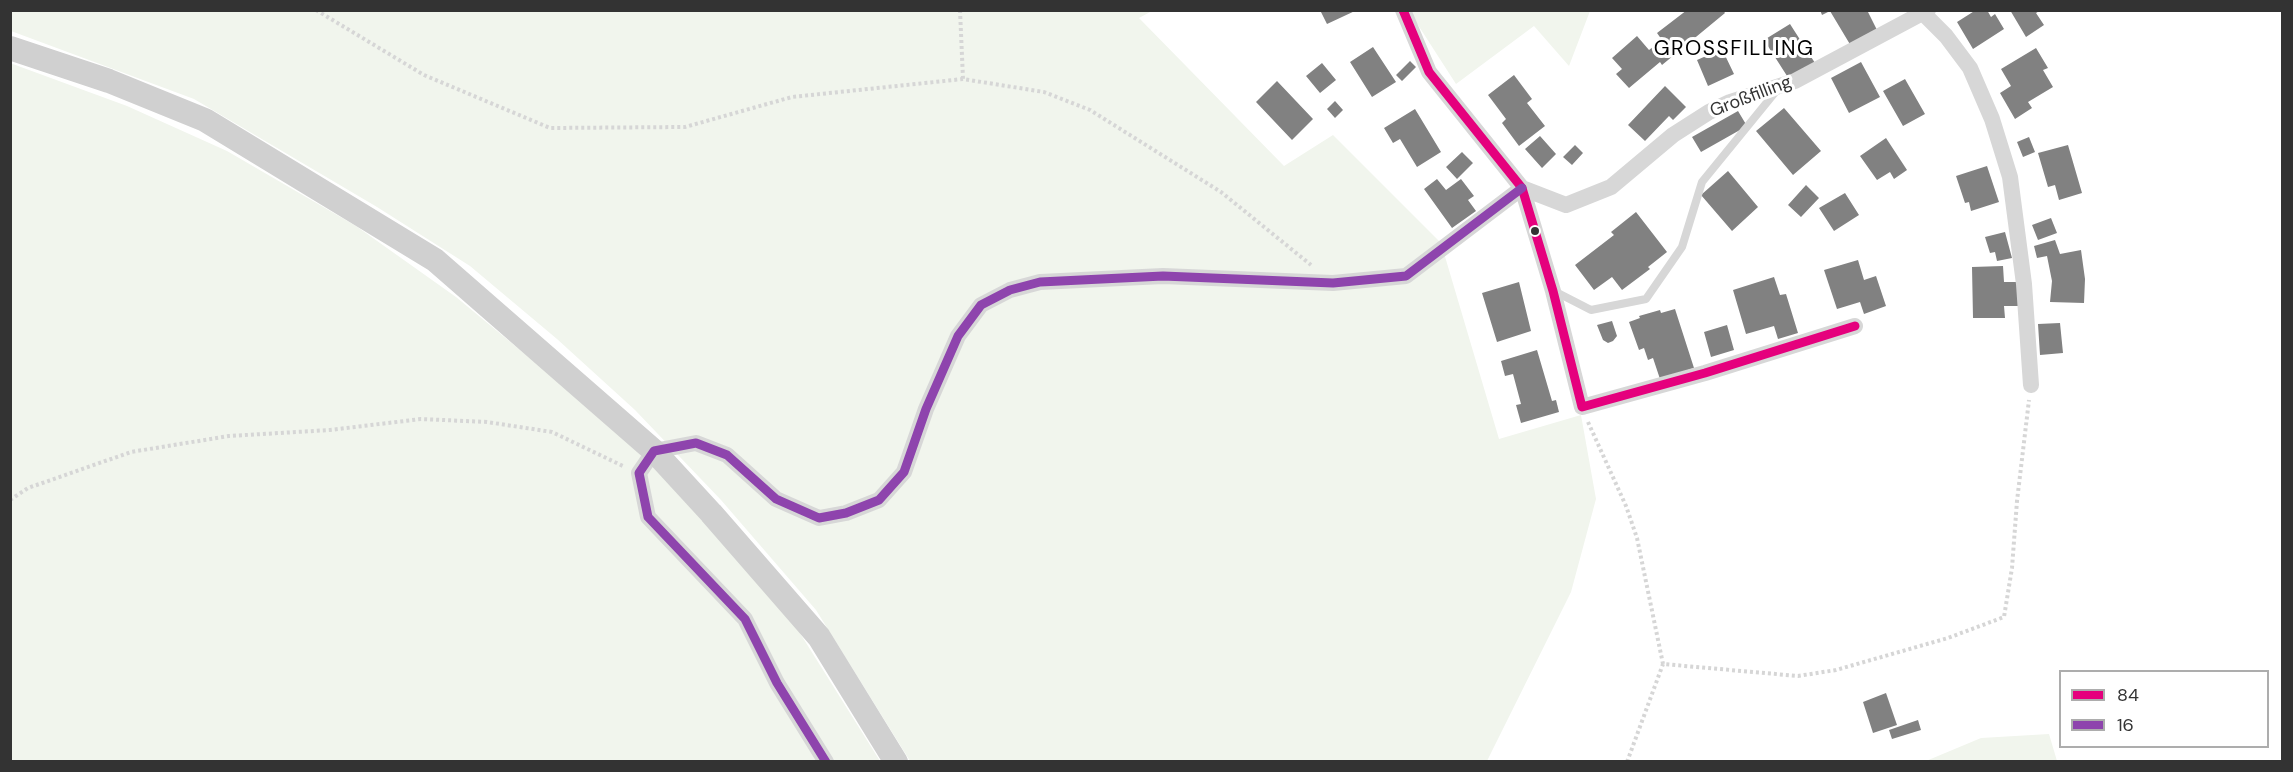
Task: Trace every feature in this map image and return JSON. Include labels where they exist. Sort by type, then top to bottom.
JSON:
[{"type":"main road","points":[[10,48],[109,81],[205,120],[435,260],[654,451],[711,513],[819,638],[896,762]]},
{"type":"street","points":[[1403,10],[1429,72],[1522,188],[1553,291],[1582,407],[1705,373],[1855,326]]},
{"type":"street","name":"Großfilling","points":[[1522,188],[1566,205],[1611,187],[1673,135],[1709,112],[1730,102],[1794,81],[1926,12],[1970,68],[1992,119],[2010,177],[2024,284],[2031,385]]},
{"type":"street","points":[[826,762],[777,683],[745,619],[648,517],[639,473],[654,451],[696,443],[727,455],[776,499],[819,518],[846,513],[879,500],[904,472],[926,409],[958,336],[981,305],[1010,290],[1040,282],[1163,276],[1333,283],[1406,276],[1522,188]]},
{"type":"lane","points":[[1553,291],[1591,310],[1646,299],[1682,247],[1702,182],[1780,86]]},
{"type":"path","points":[[316,10],[424,75],[550,128],[686,127],[792,97],[963,80],[1044,92],[1090,110],[1221,192],[1333,283]]},
{"type":"path","points":[[960,10],[963,80]]},
{"type":"path","points":[[1663,664],[1750,674],[1798,676],[1836,670],[1948,638],[2004,617],[2012,568],[2017,501],[2031,385]]},
{"type":"path","points":[[1582,407],[1626,506],[1637,538],[1663,664],[1627,762]]},
{"type":"path","points":[[10,500],[28,488],[131,452],[229,435],[330,430],[421,419],[487,422],[552,432],[639,473]]},
{"type":"shaded area","points":[[10,11],[1152,11],[1139,18],[1284,166],[1333,135],[1441,243],[1499,439],[1581,415],[1596,499],[1571,592],[1487,761],[910,761],[816,610],[721,500],[635,410],[557,339],[470,266],[377,207],[194,99],[11,31]]},
{"type":"shaded area","points":[[1409,11],[1590,11],[1569,66],[1534,26],[1456,84]]},
{"type":"shaded area","points":[[10,63],[127,106],[227,151],[356,226],[456,297],[589,407],[681,490],[798,630],[880,761],[11,761]]},
{"type":"shaded area","points":[[2049,734],[2057,761],[1926,761],[1981,738]]},
{"type":"building","points":[[1320,10],[1357,10],[1327,24]]},
{"type":"building","points":[[1687,10],[1723,10],[1725,13],[1662,65],[1660,62],[1629,88],[1616,74],[1622,69],[1612,58],[1637,36],[1649,50],[1662,40],[1657,33]]},
{"type":"building","points":[[1820,10],[1867,10],[1878,32],[1851,46],[1830,11],[1822,15]]},
{"type":"building","points":[[1976,10],[1987,10],[1991,17],[1995,14],[2004,29],[1973,49],[1957,22]]},
{"type":"building","points":[[2010,10],[2041,10],[2036,13],[2044,25],[2026,37]]},
{"type":"building","points":[[1790,24],[1815,63],[1789,79],[1764,40]]},
{"type":"building","points":[[1373,47],[1396,82],[1372,97],[1350,62]]},
{"type":"building","points":[[2036,48],[2048,68],[2043,70],[2053,87],[2028,102],[2032,108],[2015,119],[2000,93],[2011,86],[2001,69]]},
{"type":"building","points":[[1722,49],[1734,74],[1708,86],[1697,60]]},
{"type":"building","points":[[1410,61],[1416,67],[1402,81],[1396,75]]},
{"type":"building","points":[[1861,62],[1880,97],[1849,113],[1831,78]]},
{"type":"building","points":[[1322,63],[1336,80],[1320,93],[1306,76]]},
{"type":"building","points":[[1514,75],[1532,99],[1527,103],[1545,126],[1519,146],[1502,123],[1506,119],[1488,95]]},
{"type":"building","points":[[1905,79],[1925,114],[1903,126],[1883,91]]},
{"type":"building","points":[[1277,81],[1313,119],[1292,140],[1256,102]]},
{"type":"building","points":[[1665,86],[1686,107],[1673,120],[1669,116],[1645,141],[1628,125]]},
{"type":"building","points":[[1335,101],[1343,110],[1335,118],[1327,109]]},
{"type":"building","points":[[1784,108],[1821,151],[1793,175],[1756,131]]},
{"type":"building","points":[[1415,109],[1441,152],[1417,167],[1400,139],[1393,143],[1384,128]]},
{"type":"building","points":[[1738,111],[1747,126],[1701,152],[1692,137]]},
{"type":"building","points":[[1540,136],[1556,154],[1542,168],[1525,149]]},
{"type":"building","points":[[2029,137],[2035,152],[2023,157],[2017,142]]},
{"type":"building","points":[[1886,138],[1907,170],[1894,179],[1890,172],[1877,180],[1860,156]]},
{"type":"building","points":[[1575,145],[1583,153],[1572,165],[1563,157]]},
{"type":"building","points":[[2068,145],[2082,193],[2059,200],[2055,185],[2048,187],[2038,153]]},
{"type":"building","points":[[1462,152],[1473,163],[1457,179],[1446,167]]},
{"type":"building","points":[[1987,166],[1999,202],[1971,211],[1969,202],[1965,203],[1956,176]]},
{"type":"building","points":[[1728,171],[1758,207],[1732,231],[1701,195]]},
{"type":"building","points":[[1437,179],[1446,190],[1461,179],[1474,196],[1468,200],[1476,211],[1452,228],[1424,189]]},
{"type":"building","points":[[1806,185],[1819,198],[1801,217],[1788,205]]},
{"type":"building","points":[[1845,193],[1859,215],[1834,231],[1819,208]]},
{"type":"building","points":[[1636,212],[1667,252],[1648,267],[1650,269],[1622,290],[1612,277],[1594,290],[1575,265],[1614,235],[1611,232]]},
{"type":"building","points":[[2051,218],[2057,233],[2038,240],[2032,225]]},
{"type":"building","points":[[2005,232],[2012,258],[1997,261],[1995,252],[1990,253],[1985,237]]},
{"type":"building","points":[[2055,240],[2060,254],[2081,250],[2085,279],[2084,303],[2050,302],[2052,281],[2047,256],[2037,258],[2034,246]]},
{"type":"building","points":[[1858,260],[1864,280],[1876,276],[1886,306],[1864,314],[1860,302],[1837,309],[1824,270]]},
{"type":"building","points":[[2003,266],[2004,282],[2018,282],[2019,306],[2004,306],[2005,318],[1973,318],[1972,267]]},
{"type":"building","points":[[1774,277],[1780,295],[1786,294],[1798,333],[1778,339],[1774,326],[1746,334],[1733,290]]},
{"type":"building","points":[[1519,282],[1531,331],[1497,342],[1482,293]]},
{"type":"building","points":[[1675,309],[1694,368],[1660,379],[1653,358],[1648,360],[1644,348],[1639,350],[1629,322],[1640,318],[1639,316],[1660,310],[1661,313]]},
{"type":"building","points":[[1612,321],[1617,336],[1608,343],[1603,340],[1597,325]]},
{"type":"building","points":[[2060,323],[2063,353],[2040,355],[2038,324]]},
{"type":"building","points":[[1727,325],[1734,350],[1711,357],[1704,332]]},
{"type":"building","points":[[1537,350],[1552,401],[1556,400],[1559,412],[1521,423],[1516,405],[1521,404],[1513,374],[1505,376],[1501,361]]},
{"type":"building","points":[[1886,693],[1897,725],[1873,733],[1863,702]]},
{"type":"building","points":[[1918,720],[1921,730],[1892,739],[1889,730]]},
{"type":"transit line","name":"84","points":[[1403,10],[1429,72],[1522,188],[1553,291],[1582,407],[1705,373],[1855,326]]},
{"type":"transit line","name":"16","points":[[826,762],[777,683],[745,619],[648,517],[639,473],[654,451],[696,443],[727,455],[776,499],[819,518],[846,513],[879,500],[904,472],[926,409],[958,336],[981,305],[1010,290],[1040,282],[1163,276],[1333,283],[1406,276],[1522,188]]},
{"type":"district","name":"GROSSFILLING","points":[[1734,49]]}]
